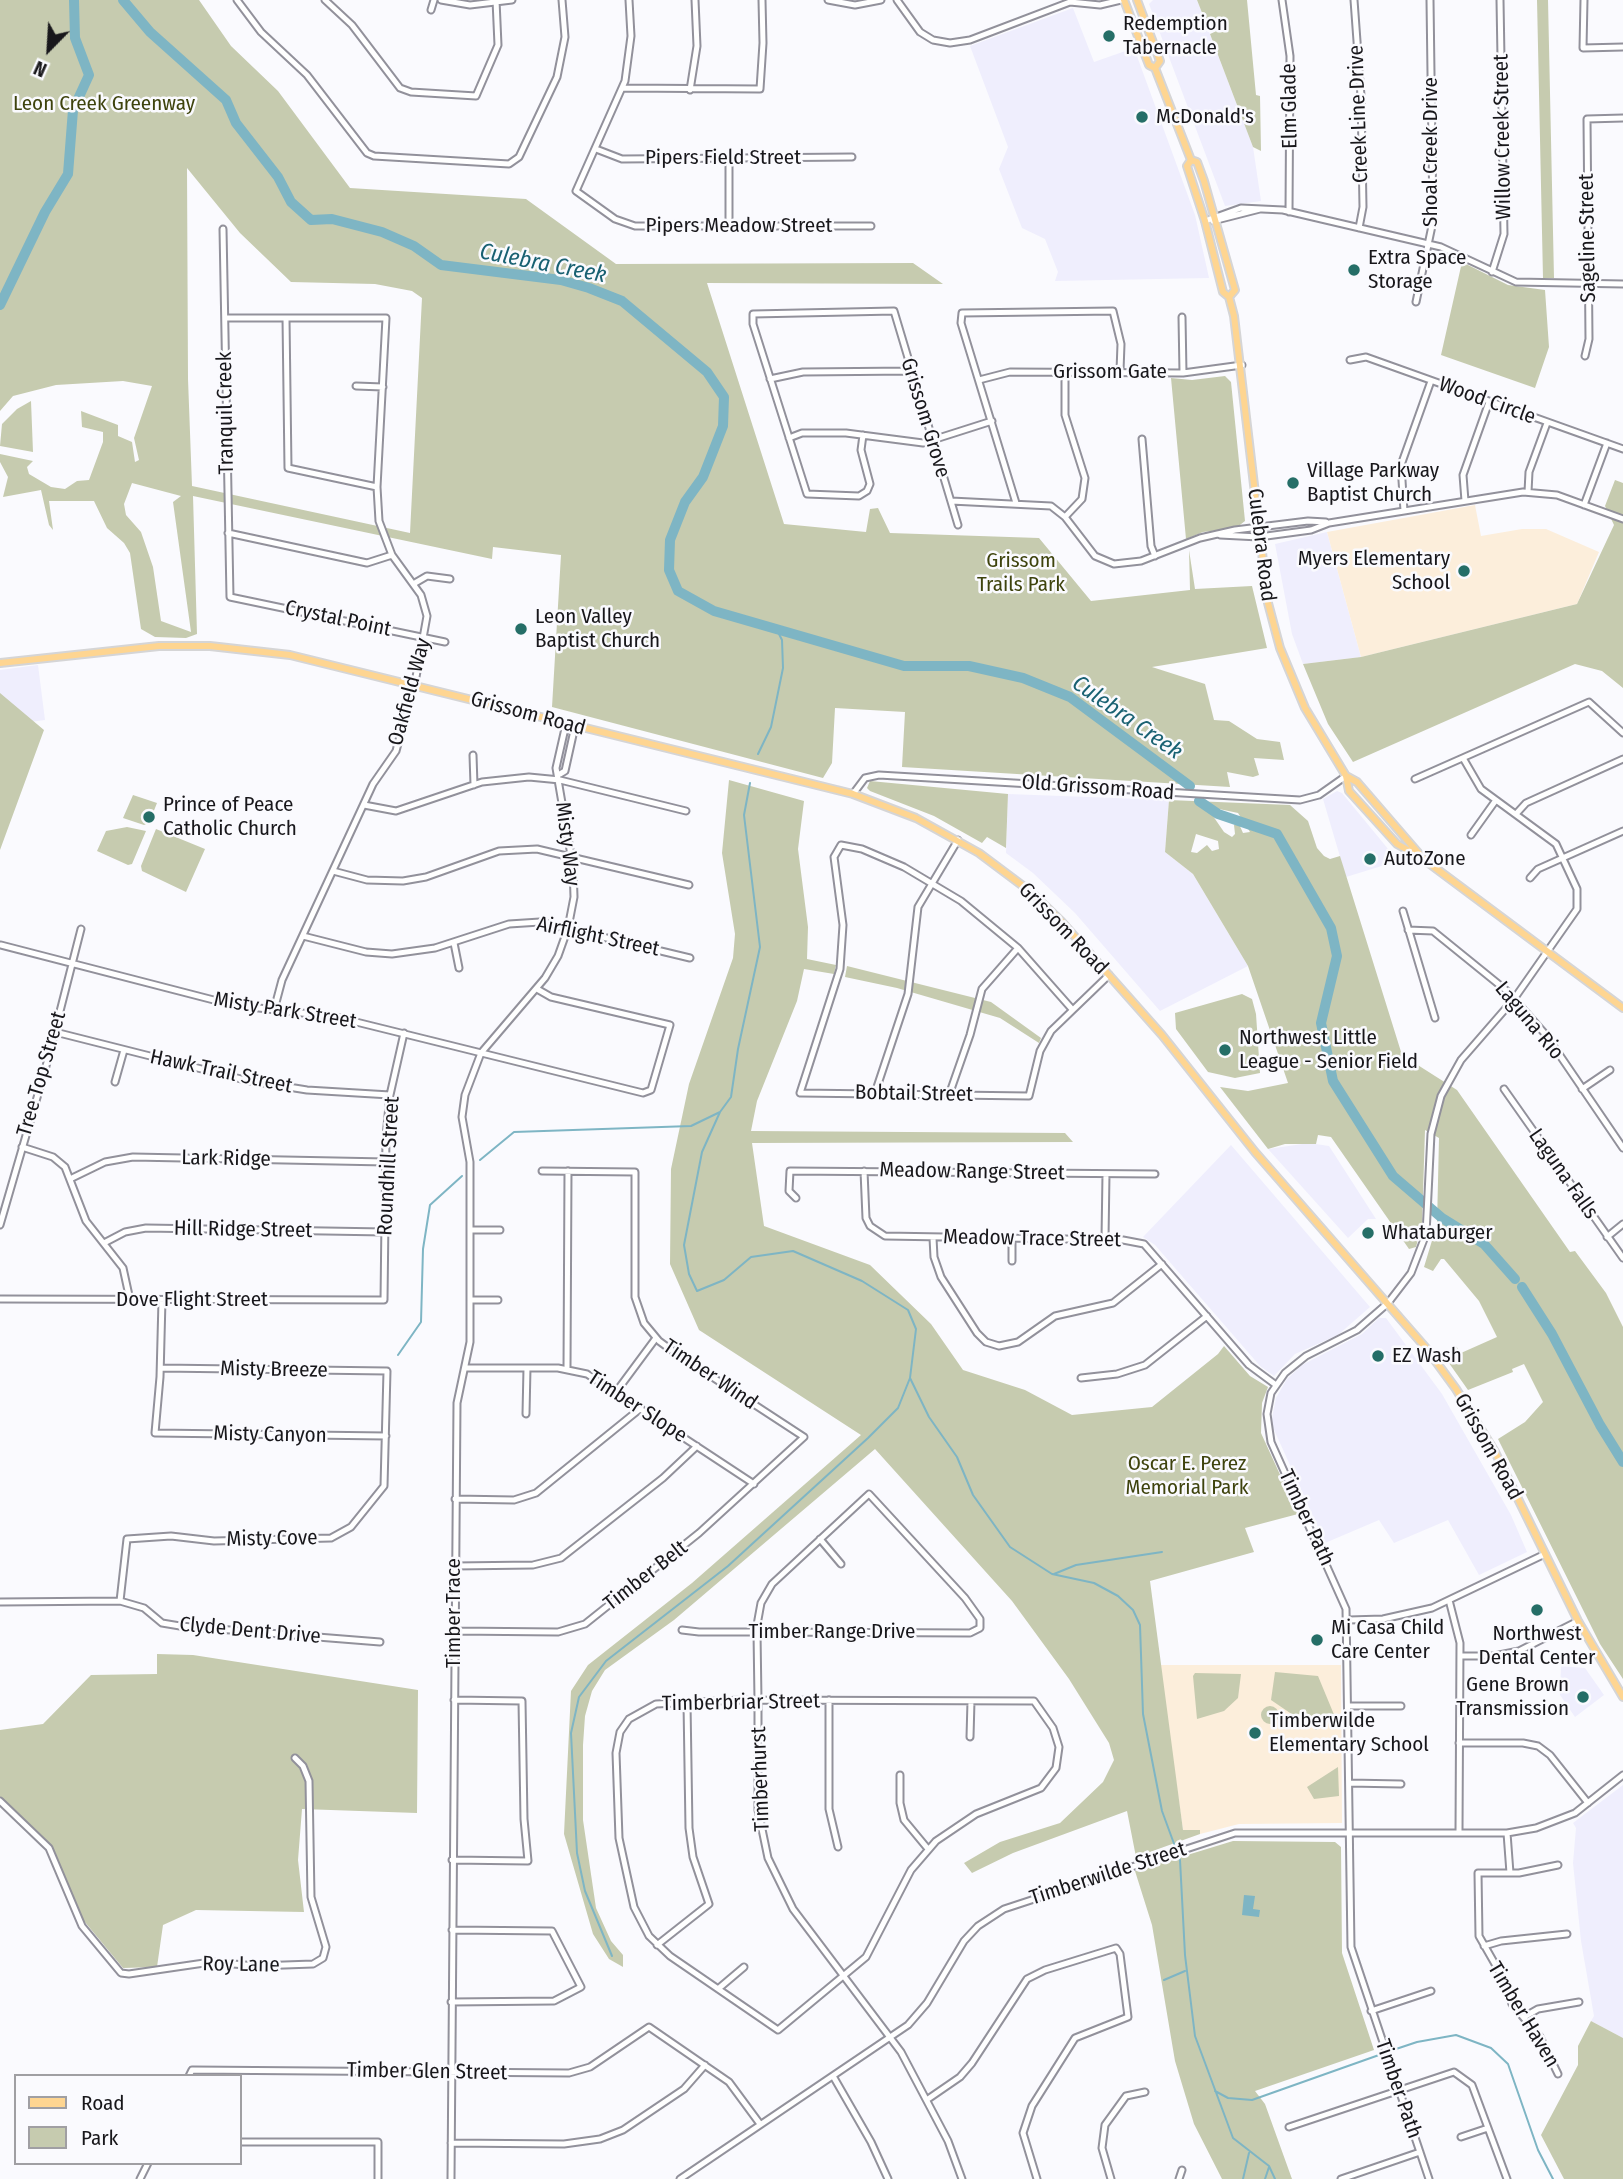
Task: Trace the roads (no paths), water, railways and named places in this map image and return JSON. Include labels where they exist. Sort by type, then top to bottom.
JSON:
[{"type":"main road","name":"Culebra Road","points":[[1123,0],[1149,65],[1155,68],[1191,160]]},
{"type":"main road","name":"Culebra Road","points":[[1137,0],[1160,61],[1155,68]]},
{"type":"main road","name":"Culebra Road","points":[[1191,160],[1197,162],[1216,218],[1235,290],[1229,297]]},
{"type":"main road","name":"Culebra Road","points":[[1191,160],[1187,166],[1205,221],[1223,292],[1229,297],[1242,365],[1268,603],[1280,648],[1316,729],[1346,776],[1349,791],[1396,844],[1422,858],[1623,1008]]},
{"type":"main road","name":"Grissom Road","points":[[0,663],[133,647],[210,646],[290,655],[853,794],[899,810],[958,840],[1031,892],[1109,975],[1162,1035],[1255,1152],[1426,1348],[1470,1410],[1495,1452],[1578,1621],[1623,1697]]},
{"type":"main road","name":"Culebra Road","points":[[1346,776],[1357,782],[1422,858]]},
{"type":"street","points":[[237,0],[261,32],[307,75],[361,148],[371,155],[509,164],[516,161],[560,66],[565,37],[562,0]]},
{"type":"street","points":[[325,0],[352,25],[395,83],[405,90],[476,96],[498,45],[496,1]]},
{"type":"street","points":[[431,10],[434,0]]},
{"type":"street","points":[[441,0],[470,5],[512,0]]},
{"type":"street","points":[[596,149],[622,88],[631,36],[629,0]]},
{"type":"street","points":[[690,90],[697,46],[695,0]]},
{"type":"street","points":[[622,88],[760,89],[764,43],[762,0]]},
{"type":"street","points":[[828,0],[855,5],[881,0]]},
{"type":"street","points":[[897,0],[920,32],[933,40],[950,43],[974,38],[1070,2],[1100,5],[1123,0]]},
{"type":"street","name":"Elm Glade","points":[[1282,0],[1290,57],[1289,212]]},
{"type":"street","name":"Creek Line Drive","points":[[1354,0],[1361,96],[1363,207],[1359,228]]},
{"type":"street","name":"Shoal Creek Drive","points":[[1416,302],[1431,244],[1433,221],[1430,0]]},
{"type":"street","name":"Willow Creek Street","points":[[1492,272],[1504,234],[1500,0]]},
{"type":"street","points":[[1584,0],[1583,48],[1623,47]]},
{"type":"street","name":"Sageline Street","points":[[1585,356],[1589,339],[1587,119],[1623,118]]},
{"type":"street","name":"Pipers Field Street","points":[[596,149],[622,159],[852,157]]},
{"type":"street","name":"Pipers Meadow Street","points":[[596,149],[576,191],[615,219],[630,225],[871,226]]},
{"type":"street","points":[[729,158],[729,226]]},
{"type":"street","points":[[1205,221],[1241,208],[1289,212],[1431,244],[1457,253],[1492,272],[1530,284],[1623,284]]},
{"type":"street","name":"Tranquil Creek","points":[[223,229],[230,597]]},
{"type":"street","name":"Grissom Grove","points":[[770,379],[753,324],[753,314],[894,311],[958,525]]},
{"type":"street","points":[[1016,503],[961,323],[962,313],[1113,311],[1121,344],[1120,371]]},
{"type":"street","points":[[1182,317],[1183,373]]},
{"type":"street","points":[[225,318],[286,318],[288,468],[377,487]]},
{"type":"street","name":"Oakfield Way","points":[[274,1010],[282,980],[333,870],[364,805],[396,751],[415,684],[427,616],[415,583],[392,555],[379,521],[377,487],[386,318],[286,318]]},
{"type":"street","name":"Wood Circle","points":[[1350,360],[1366,357],[1623,449]]},
{"type":"street","name":"Grissom Gate","points":[[979,380],[1010,372],[1183,373],[1242,365]]},
{"type":"street","points":[[863,435],[860,450],[870,484],[867,491],[859,496],[807,494],[770,379],[803,372],[911,371]]},
{"type":"street","points":[[1065,372],[1065,415],[1085,478],[1084,494],[1079,506],[1065,517]]},
{"type":"street","points":[[1404,510],[1401,465],[1431,381]]},
{"type":"street","points":[[355,386],[383,387]]},
{"type":"street","points":[[1465,501],[1463,475],[1489,402]]},
{"type":"street","points":[[789,438],[817,433],[863,435],[912,443],[932,441],[992,422]]},
{"type":"street","points":[[1528,492],[1529,472],[1547,422]]},
{"type":"street","points":[[1142,439],[1151,546],[1155,556]]},
{"type":"street","points":[[1584,505],[1606,443]]},
{"type":"street","points":[[1220,535],[1259,537],[1311,530],[1329,523],[1528,492],[1557,495],[1623,519]]},
{"type":"street","points":[[951,501],[1051,506],[1065,517],[1095,556],[1106,563],[1141,561],[1200,538],[1258,526],[1308,520],[1329,523]]},
{"type":"street","points":[[228,533],[367,563],[392,555]]},
{"type":"street","points":[[415,583],[427,576],[450,579]]},
{"type":"street","name":"Crystal Point","points":[[230,597],[445,642]]},
{"type":"street","points":[[1415,779],[1588,702],[1623,733]]},
{"type":"street","name":"Misty Way","points":[[481,1053],[537,989],[558,956],[568,928],[574,886],[572,856],[560,777],[556,768],[566,724]]},
{"type":"street","name":"Misty Way","points":[[560,777],[565,771],[575,726]]},
{"type":"street","points":[[473,755],[474,785]]},
{"type":"street","points":[[1276,1385],[1298,1362],[1345,1337],[1388,1303],[1418,1260],[1429,1212],[1431,1134],[1441,1096],[1450,1077],[1549,952],[1574,917],[1578,905],[1577,889],[1563,858],[1551,840],[1477,784],[1463,758]]},
{"type":"street","points":[[1516,814],[1526,803],[1623,759]]},
{"type":"street","name":"Old Grissom Road","points":[[853,794],[865,778],[881,775],[1305,800],[1319,795],[1346,776]]},
{"type":"street","points":[[364,805],[396,811],[474,785],[513,777],[560,777],[686,811]]},
{"type":"street","points":[[1471,835],[1496,800]]},
{"type":"street","points":[[1530,878],[1538,869],[1623,831]]},
{"type":"street","points":[[875,1093],[908,994],[918,907],[958,840]]},
{"type":"street","name":"Bobtail Street","points":[[932,882],[862,849],[845,844],[838,847],[834,857],[843,925],[840,969],[800,1093],[1029,1096],[1040,1051],[1051,1031],[1071,1008]]},
{"type":"street","points":[[333,870],[367,880],[390,882],[426,877],[510,849],[537,849],[689,884]]},
{"type":"street","points":[[932,882],[992,924],[1018,948],[1071,1008],[1109,975]]},
{"type":"street","points":[[1403,911],[1435,1018]]},
{"type":"street","name":"Airflight Street","points":[[303,936],[382,953],[420,951],[519,922],[546,923],[690,958]]},
{"type":"street","name":"Tree Top Street","points":[[0,1225],[55,1032],[81,929]]},
{"type":"street","name":"Laguna Rio","points":[[1408,930],[1433,931],[1475,962],[1514,999],[1546,1035],[1622,1144]]},
{"type":"street","points":[[454,943],[459,968]]},
{"type":"street","name":"Misty Park Street","points":[[1,945],[233,1004],[310,1012],[643,1093],[651,1090],[670,1025],[551,997],[537,989]]},
{"type":"street","points":[[949,1095],[970,1035],[982,989],[1018,948]]},
{"type":"street","name":"Hawk Trail Street","points":[[55,1032],[245,1080],[307,1090],[390,1095]]},
{"type":"street","name":"Roundhill Street","points":[[384,1300],[390,1095],[404,1033]]},
{"type":"street","points":[[115,1082],[124,1050]]},
{"type":"street","name":"Timber Trace","points":[[451,2179],[457,1403],[467,1368],[471,1300],[470,1162],[462,1117],[465,1095],[481,1053]]},
{"type":"street","points":[[1582,1088],[1610,1070]]},
{"type":"street","name":"Laguna Falls","points":[[1504,1089],[1623,1258]]},
{"type":"street","points":[[22,1147],[59,1161],[70,1179],[86,1221],[123,1268],[130,1300]]},
{"type":"street","name":"Lark Ridge","points":[[70,1179],[105,1162],[133,1157],[386,1162]]},
{"type":"street","points":[[542,1171],[568,1171],[567,1368]]},
{"type":"street","name":"Timber Wind","points":[[568,1171],[635,1172],[635,1297],[641,1318],[656,1338],[804,1437]]},
{"type":"street","name":"Meadow Range Street","points":[[796,1198],[789,1191],[790,1171],[1155,1174]]},
{"type":"street","name":"Meadow Trace Street","points":[[864,1171],[863,1208],[870,1226],[885,1236],[1136,1241],[1148,1248],[1255,1371],[1276,1385]]},
{"type":"street","points":[[1105,1239],[1106,1174]]},
{"type":"street","points":[[1607,1237],[1623,1224]]},
{"type":"street","name":"Hill Ridge Street","points":[[104,1243],[125,1232],[146,1228],[385,1232]]},
{"type":"street","points":[[471,1230],[500,1230]]},
{"type":"street","points":[[933,1238],[934,1257],[940,1277],[977,1333],[986,1342],[999,1346],[1018,1342],[1055,1316],[1113,1303],[1162,1264]]},
{"type":"street","points":[[1012,1238],[1012,1261]]},
{"type":"street","name":"Dove Flight Street","points":[[0,1299],[384,1300]]},
{"type":"street","points":[[161,1368],[162,1300]]},
{"type":"street","points":[[471,1300],[498,1300]]},
{"type":"street","points":[[1081,1378],[1117,1374],[1145,1365],[1206,1316]]},
{"type":"street","points":[[616,1392],[656,1338]]},
{"type":"street","name":"Misty Breeze","points":[[161,1368],[387,1371]]},
{"type":"street","name":"Misty Canyon","points":[[161,1368],[155,1433],[386,1436]]},
{"type":"street","name":"Timber Slope","points":[[467,1368],[567,1368],[587,1374],[754,1484]]},
{"type":"street","points":[[526,1414],[527,1368]]},
{"type":"street","name":"Misty Cove","points":[[120,1601],[127,1539],[171,1536],[214,1541],[250,1538],[320,1539],[345,1532],[384,1486],[387,1371]]},
{"type":"street","name":"Timber Path","points":[[1276,1385],[1267,1414],[1271,1442],[1341,1591],[1349,1619],[1351,1947],[1429,2179]]},
{"type":"street","points":[[455,1499],[514,1500],[536,1493],[625,1424],[641,1408]]},
{"type":"street","name":"Timber Belt","points":[[454,1632],[551,1633],[579,1627],[699,1534],[804,1437]]},
{"type":"street","points":[[455,1566],[533,1565],[561,1558],[663,1478],[697,1446]]},
{"type":"street","name":"Timberhurst","points":[[962,2179],[928,2099],[891,2037],[793,1909],[768,1858],[758,1810],[757,1632],[759,1610],[768,1590],[869,1494],[965,1598],[980,1619],[979,1628]]},
{"type":"street","points":[[820,1539],[841,1564]]},
{"type":"street","points":[[1349,1619],[1405,1615],[1449,1600],[1545,1554]]},
{"type":"street","points":[[1449,1600],[1459,1634],[1460,1657],[1459,1831]]},
{"type":"street","name":"Clyde Dent Drive","points":[[0,1602],[120,1601],[144,1608],[162,1623],[180,1626],[380,1642]]},
{"type":"street","points":[[1460,1657],[1494,1656],[1519,1650],[1578,1621]]},
{"type":"street","name":"Timber Range Drive","points":[[682,1630],[970,1633],[979,1628]]},
{"type":"street","points":[[452,1860],[528,1861],[524,1819],[522,1701],[454,1700]]},
{"type":"street","name":"Timberbriar Street","points":[[845,1977],[778,2030],[657,1945],[638,1917],[621,1854],[617,1816],[617,1740],[629,1718],[645,1707],[758,1700],[1034,1701],[1053,1728],[1059,1747],[1058,1763],[1049,1781],[1033,1794],[993,1807],[961,1822],[928,1849]]},
{"type":"street","points":[[829,1700],[829,1809],[838,1847]]},
{"type":"street","points":[[970,1737],[971,1701]]},
{"type":"street","points":[[657,1945],[709,1904],[693,1857],[689,1828],[687,1703]]},
{"type":"street","points":[[1349,1706],[1401,1706]]},
{"type":"street","points":[[1459,1743],[1523,1743],[1538,1746],[1550,1755],[1588,1803]]},
{"type":"street","name":"Roy Lane","points":[[0,1801],[49,1848],[77,1916],[121,1973],[130,1975],[211,1962],[256,1966],[313,1964],[323,1958],[326,1947],[312,1897],[311,1790],[303,1766],[295,1758]]},
{"type":"street","points":[[845,1977],[873,1948],[904,1882],[928,1849],[904,1819],[900,1803],[900,1774]]},
{"type":"street","name":"Timberwilde Street","points":[[680,2179],[891,2037],[923,2009],[964,1941],[985,1920],[1012,1905],[1192,1846],[1244,1832],[1507,1833],[1549,1825],[1588,1803],[1623,1775]]},
{"type":"street","points":[[1349,1783],[1401,1784]]},
{"type":"street","points":[[1507,1833],[1510,1872],[1558,1865]]},
{"type":"street","name":"Timber Haven","points":[[1510,1872],[1478,1874],[1479,1936],[1503,1978],[1512,2004],[1540,2036],[1558,2074]]},
{"type":"street","points":[[451,2002],[554,2001],[580,1987],[552,1931],[452,1930]]},
{"type":"street","points":[[1484,1946],[1501,1941],[1567,1934]]},
{"type":"street","points":[[928,2099],[960,2077],[972,2063],[1027,1979],[1045,1970],[1116,1948],[1120,1954],[1128,2017],[1075,2038],[1032,2106],[1023,2133],[1037,2179]]},
{"type":"street","points":[[718,1989],[744,1967]]},
{"type":"street","points":[[1371,2011],[1431,1991]]},
{"type":"street","points":[[1524,2017],[1538,2009],[1579,2002]]},
{"type":"street","name":"Timber Glen Street","points":[[190,2073],[580,2071],[649,2027],[705,2065]]},
{"type":"street","points":[[451,2143],[564,2144],[600,2139],[623,2130],[674,2096],[691,2082],[705,2065],[734,2088],[760,2124]]},
{"type":"street","points":[[1289,2127],[1445,2073],[1460,2074],[1472,2084],[1507,2179]]},
{"type":"street","points":[[833,2076],[871,2142],[888,2179]]},
{"type":"street","points":[[1111,2179],[1102,2148],[1105,2125],[1126,2095],[1145,2092]]},
{"type":"street","points":[[1461,2137],[1488,2128]]},
{"type":"street","points":[[242,2141],[378,2142],[378,2179]]},
{"type":"street","points":[[1341,2179],[1420,2152]]},
{"type":"street","points":[[1179,2179],[1182,2171]]},
{"type":"water","points":[[1244,1895],[1255,1896],[1253,1909],[1260,1910],[1259,1917],[1242,1915]]},
{"type":"waterway","points":[[0,305],[45,212],[68,174],[73,110],[89,75],[75,38],[74,0]]},
{"type":"waterway","name":"Culebra Creek","points":[[123,0],[150,32],[226,100],[236,123],[278,177],[291,202],[311,220],[332,219],[382,232],[414,246],[441,265],[561,280],[589,288],[622,301],[707,372],[724,397],[723,426],[703,477],[685,502],[670,540],[669,570],[678,591],[714,611],[904,666],[969,666],[1023,678],[1070,697],[1190,786]]},
{"type":"waterway","points":[[758,754],[771,727],[783,668],[782,640],[776,628]]},
{"type":"waterway","points":[[750,783],[744,815],[760,947],[738,1049],[731,1097],[720,1112],[702,1152],[684,1245],[689,1274],[697,1291],[724,1280],[751,1257],[793,1251],[862,1281],[908,1310],[916,1329],[910,1378],[929,1417],[957,1457],[973,1495],[1010,1547],[1052,1574],[1094,1583],[1118,1596],[1133,1610],[1140,1625],[1143,1714],[1162,1811],[1180,1860],[1185,1955],[1195,2036],[1233,2138],[1269,2166],[1275,2179]]},
{"type":"waterway","name":"Culebra Creek","points":[[1199,801],[1218,814],[1277,834],[1331,928],[1337,956],[1321,1023],[1333,1081],[1393,1176],[1442,1218],[1484,1244],[1515,1279]]},
{"type":"waterway","points":[[480,1160],[514,1132],[691,1126],[720,1112]]},
{"type":"waterway","points":[[398,1355],[421,1322],[423,1249],[430,1205],[462,1176]]},
{"type":"waterway","name":"Culebra Creek","points":[[1522,1287],[1552,1334],[1600,1425],[1623,1462]]},
{"type":"waterway","points":[[612,1956],[585,1891],[577,1853],[571,1733],[579,1697],[606,1661],[728,1566],[868,1438],[898,1408],[910,1378]]},
{"type":"waterway","points":[[1054,1574],[1076,1565],[1162,1552]]},
{"type":"waterway","points":[[1164,1980],[1185,1971]]},
{"type":"waterway","points":[[1390,2051],[1417,2042],[1456,2035],[1491,2048],[1508,2064],[1538,2150],[1553,2179]]},
{"type":"waterway","points":[[1215,2091],[1228,2098],[1252,2100],[1379,2055]]},
{"type":"waterway","points":[[1243,2179],[1249,2153]]},
{"type":"waterway","points":[[1265,2179],[1269,2167]]},
{"type":"place","name":"Redemption Tabernacle","points":[[1109,36]]},
{"type":"place","name":"McDonald's","points":[[1142,117]]},
{"type":"place","name":"Extra Space Storage","points":[[1354,270]]},
{"type":"place","name":"Village Parkway Baptist Church","points":[[1293,483]]},
{"type":"place","name":"Myers Elementary School","points":[[1464,571]]},
{"type":"place","name":"Leon Valley Baptist Church","points":[[521,629]]},
{"type":"place","name":"Prince of Peace Catholic Church","points":[[149,817]]},
{"type":"place","name":"AutoZone","points":[[1370,859]]},
{"type":"place","name":"Northwest Little League - Senior Field","points":[[1225,1050]]},
{"type":"place","name":"Whataburger","points":[[1368,1233]]},
{"type":"place","name":"EZ Wash","points":[[1378,1356]]},
{"type":"place","name":"Northwest Dental Center","points":[[1537,1610]]},
{"type":"place","name":"Mi Casa Child Care Center","points":[[1317,1640]]},
{"type":"place","name":"Gene Brown Transmission","points":[[1583,1697]]},
{"type":"place","name":"Timberwilde Elementary School","points":[[1255,1733]]},
{"type":"park label","name":"Leon Creek Greenway","points":[[104,104]]},
{"type":"park label","name":"Grissom Trails Park","points":[[1021,573]]},
{"type":"park label","name":"Oscar E. Perez Memorial Park","points":[[1187,1476]]}]
